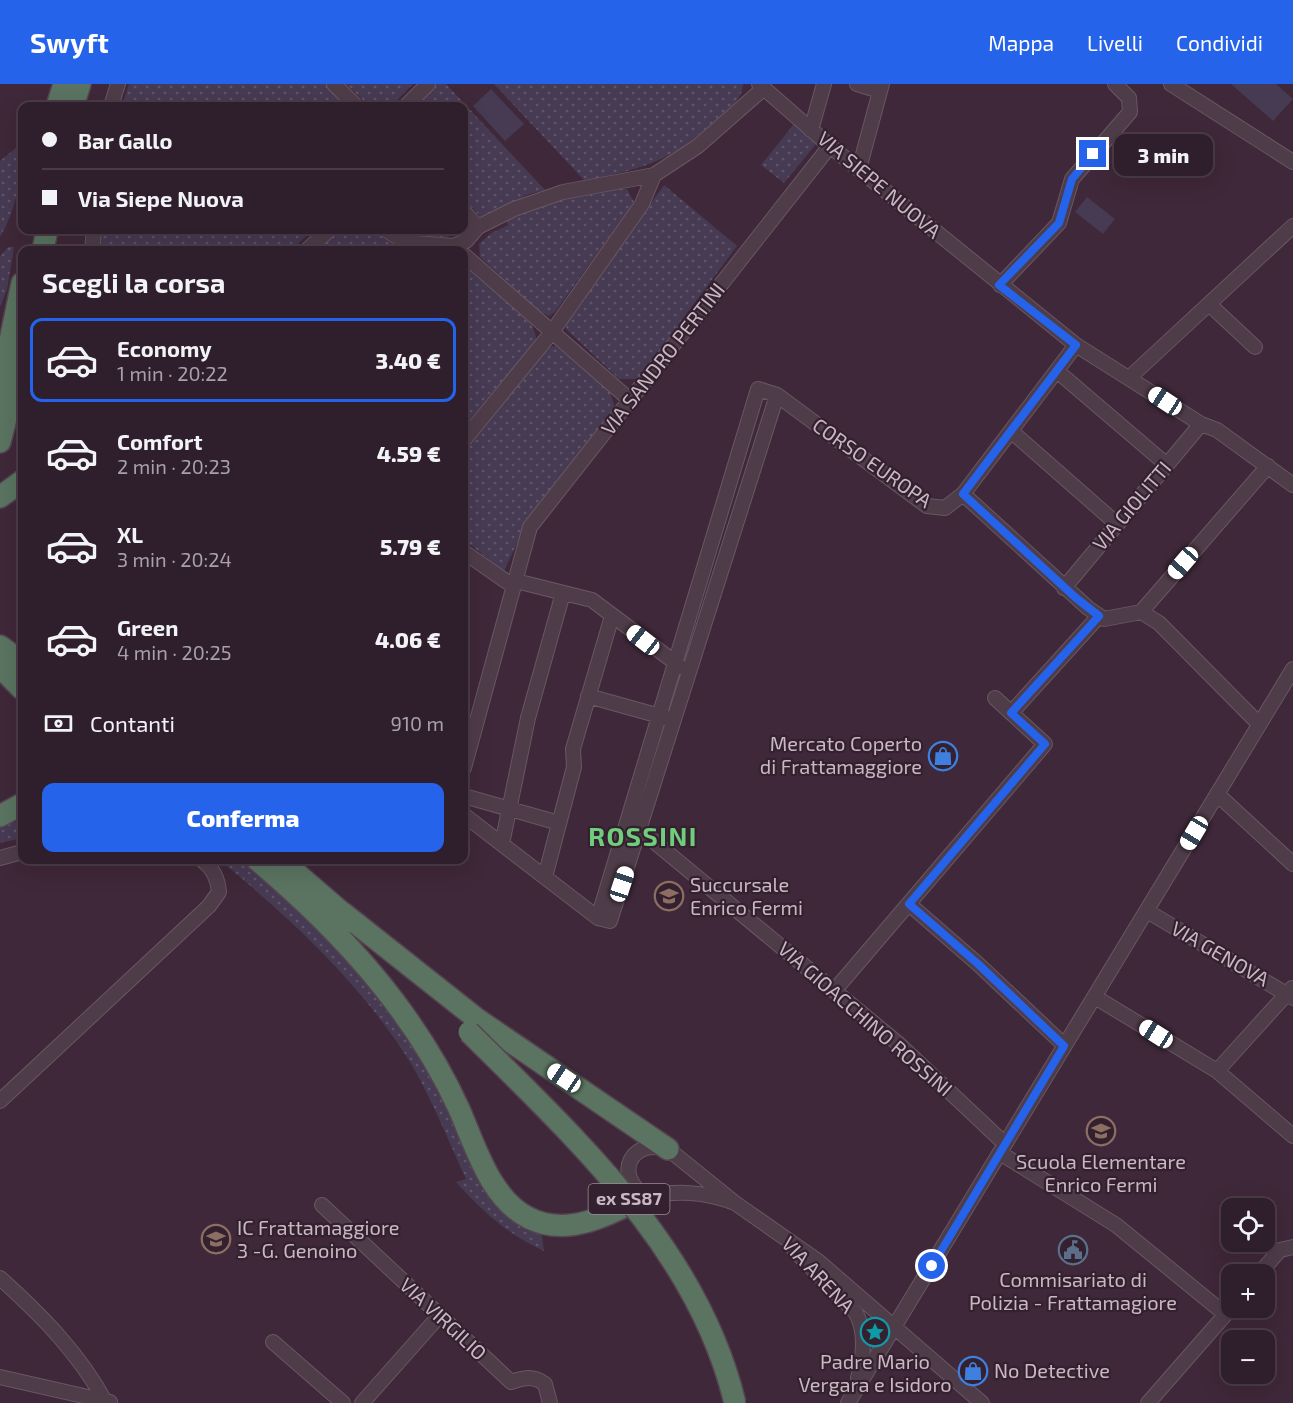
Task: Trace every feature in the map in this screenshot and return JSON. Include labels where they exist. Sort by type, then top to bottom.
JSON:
[{"type":"highway","points":[[58,102],[64,84]]},
{"type":"highway","points":[[74,102],[80,84]]},
{"type":"highway","points":[[0,322],[18,279]]},
{"type":"highway","points":[[0,389],[18,302]]},
{"type":"highway","points":[[0,442],[18,372]]},
{"type":"highway","points":[[0,497],[18,484]]},
{"type":"highway","points":[[0,644],[18,651]]},
{"type":"highway","points":[[0,644],[18,659]]},
{"type":"highway","points":[[0,662],[18,676]]},
{"type":"highway","points":[[0,667],[18,685]]},
{"type":"highway","points":[[0,817],[18,806]]},
{"type":"highway","points":[[0,817],[18,815]]},
{"type":"highway","points":[[282,865],[406,1015],[450,1090],[488,1172],[512,1206],[529,1218],[547,1224],[575,1225],[599,1219],[645,1196]]},
{"type":"highway","name":"ex SS87","points":[[282,865],[343,913],[469,1032],[612,1178],[653,1230],[685,1280],[711,1335],[735,1403]]},
{"type":"highway","points":[[343,913],[477,1019],[668,1149]]},
{"type":"street","points":[[112,102],[118,84]]},
{"type":"street","points":[[334,84],[352,102]]},
{"type":"street","points":[[410,102],[428,84]]},
{"type":"street","points":[[811,130],[824,84]]},
{"type":"street","points":[[857,84],[881,88],[859,169]]},
{"type":"street","points":[[999,285],[1059,223],[1072,179],[1130,112],[1129,98],[1115,84]]},
{"type":"street","points":[[1171,84],[1293,162]]},
{"type":"street","points":[[462,246],[478,227],[514,209],[562,192],[654,175],[676,163],[698,146],[761,86]]},
{"type":"street","name":"VIA SIEPE NUOVA","points":[[761,86],[999,285],[1076,345],[1201,424],[1217,430],[1293,485]]},
{"type":"street","name":"VIA SANDRO PERTINI","points":[[516,581],[530,527],[830,146]]},
{"type":"street","points":[[468,435],[552,332],[642,204],[654,175]]},
{"type":"street","points":[[468,216],[478,227]]},
{"type":"street","points":[[1129,378],[1293,226]]},
{"type":"street","points":[[311,246],[325,234]]},
{"type":"street","points":[[394,234],[409,241],[436,246]]},
{"type":"street","points":[[468,259],[630,400]]},
{"type":"street","points":[[1209,304],[1255,347]]},
{"type":"street","name":"CORSO EUROPA","points":[[675,665],[758,389],[777,396],[927,506],[945,508],[963,494],[1076,345]]},
{"type":"street","points":[[1057,371],[1167,465]]},
{"type":"street","points":[[604,920],[639,829],[777,396]]},
{"type":"street","name":"VIA GIOLITTI","points":[[1064,588],[1201,424]]},
{"type":"street","points":[[1011,431],[1118,524]]},
{"type":"street","points":[[963,494],[1064,588],[1104,619],[1141,612],[1268,466]]},
{"type":"street","points":[[468,555],[496,577],[507,582],[516,581],[592,600],[675,665],[689,670]]},
{"type":"street","points":[[468,754],[516,581]]},
{"type":"street","points":[[502,844],[528,718],[563,593]]},
{"type":"street","points":[[1141,612],[1159,623],[1259,724]]},
{"type":"street","points":[[544,877],[574,767],[573,749],[612,616]]},
{"type":"street","points":[[1011,713],[1099,616]]},
{"type":"street","points":[[604,920],[628,820],[675,665]]},
{"type":"street","points":[[852,1397],[1293,669]]},
{"type":"street","points":[[588,696],[674,721]]},
{"type":"street","points":[[834,991],[1045,744],[995,698]]},
{"type":"street","points":[[652,739],[666,743]]},
{"type":"street","points":[[1217,794],[1293,864]]},
{"type":"street","points":[[468,797],[559,823]]},
{"type":"street","points":[[468,817],[544,877],[604,920]]},
{"type":"street","name":"VIA GIOACCHINO ROSSINI","points":[[628,820],[900,1045],[1002,1148],[1116,1225],[1221,1306]]},
{"type":"street","points":[[0,858],[18,853]]},
{"type":"street","points":[[0,1101],[209,906],[219,892],[218,883],[208,864]]},
{"type":"street","points":[[909,904],[983,969],[1064,1046]]},
{"type":"street","name":"VIA GENOVA","points":[[1147,911],[1291,993]]},
{"type":"street","points":[[1217,1071],[1291,993]]},
{"type":"street","points":[[1095,997],[1217,1071],[1293,1136]]},
{"type":"street","points":[[656,1145],[668,1149],[735,1203],[711,1194],[679,1191],[645,1196],[635,1189],[629,1178],[628,1166],[634,1155],[644,1147],[656,1145]]},
{"type":"street","name":"VIA ARENA","points":[[735,1203],[818,1261],[982,1403]]},
{"type":"street","name":"VIA VIRGILIO","points":[[322,1205],[511,1382],[522,1376],[538,1379],[545,1384],[550,1403]]},
{"type":"street","name":"VIA ARENA","points":[[776,1231],[811,1270],[856,1313],[863,1338],[862,1361],[852,1397]]},
{"type":"street","points":[[1268,1264],[1280,1250],[1293,1247]]},
{"type":"street","points":[[0,1278],[38,1312],[76,1355],[108,1402]]},
{"type":"street","points":[[362,1403],[440,1316]]},
{"type":"street","points":[[1148,1403],[1222,1318]]},
{"type":"street","points":[[273,1342],[343,1403]]},
{"type":"street","points":[[0,1377],[108,1402]]},
{"type":"shaded area","points":[[129,84],[327,84],[346,102],[123,102]]},
{"type":"shaded area","points":[[346,84],[413,84],[395,102],[365,102]]},
{"type":"shaded area","points":[[436,84],[446,84],[463,102],[417,102]]},
{"type":"shaded area","points":[[494,84],[743,84],[741,94],[732,106],[687,144],[658,161],[585,181]]},
{"type":"shaded area","points":[[1231,84],[1276,84],[1293,99],[1273,121]]},
{"type":"shaded area","points":[[491,89],[524,124],[505,141],[473,106]]},
{"type":"shaded area","points":[[468,108],[545,190],[526,195],[489,217],[481,217],[468,204]]},
{"type":"shaded area","points":[[794,124],[817,143],[784,183],[761,165]]},
{"type":"shaded area","points":[[18,146],[17,192],[6,227],[0,237],[0,161]]},
{"type":"shaded area","points":[[664,185],[737,246],[638,379],[619,379],[566,329],[567,320]]},
{"type":"shaded area","points":[[627,189],[634,202],[555,312],[549,316],[539,311],[480,257],[479,244],[490,234],[508,225],[506,220],[511,217],[579,194]]},
{"type":"shaded area","points":[[1087,197],[1115,219],[1103,234],[1075,212]]},
{"type":"shaded area","points":[[101,234],[309,234],[295,246],[100,246]]},
{"type":"shaded area","points":[[330,234],[377,234],[396,246],[317,246]]},
{"type":"shaded area","points":[[406,234],[454,234],[437,239]]},
{"type":"shaded area","points":[[8,247],[14,247],[7,290],[0,307],[0,256]]},
{"type":"shaded area","points":[[468,266],[519,309],[534,331],[536,341],[468,422]]},
{"type":"shaded area","points":[[556,346],[609,389],[615,408],[531,514],[504,571],[468,543],[468,444],[548,347]]},
{"type":"shaded area","points":[[18,822],[18,839],[0,843],[0,824]]},
{"type":"shaded area","points":[[225,864],[244,864],[288,900],[371,979],[410,1032],[481,1175],[541,1230],[544,1251],[519,1238],[496,1221],[456,1182],[466,1179],[420,1080],[394,1037],[349,982],[274,906]]},
{"type":"place","name":"Mercato Coperto di Frattamaggiore","points":[[943,756]]},
{"type":"place","name":"Succursale Enrico Fermi","points":[[669,896]]},
{"type":"place","name":"Scuola Elementare Enrico Fermi","points":[[1101,1131]]},
{"type":"place","name":"IC Frattamaggiore 3 -G. Genoino","points":[[216,1239]]},
{"type":"place","name":"Commisariato di Polizia - Frattamagiore","points":[[1073,1250]]},
{"type":"place","name":"Padre Mario Vergara e Isidoro","points":[[875,1332]]},
{"type":"place","name":"No Detective","points":[[973,1371]]},
{"type":"district","name":"ROSSINI","points":[[643,837]]},
{"type":"route","points":[[932,1266],[1064,1046],[978,964],[909,904],[1045,744],[1011,713],[1099,616],[1076,598],[963,494],[1076,345],[999,285],[1059,223],[1064,214],[1072,179],[1093,154]]}]
